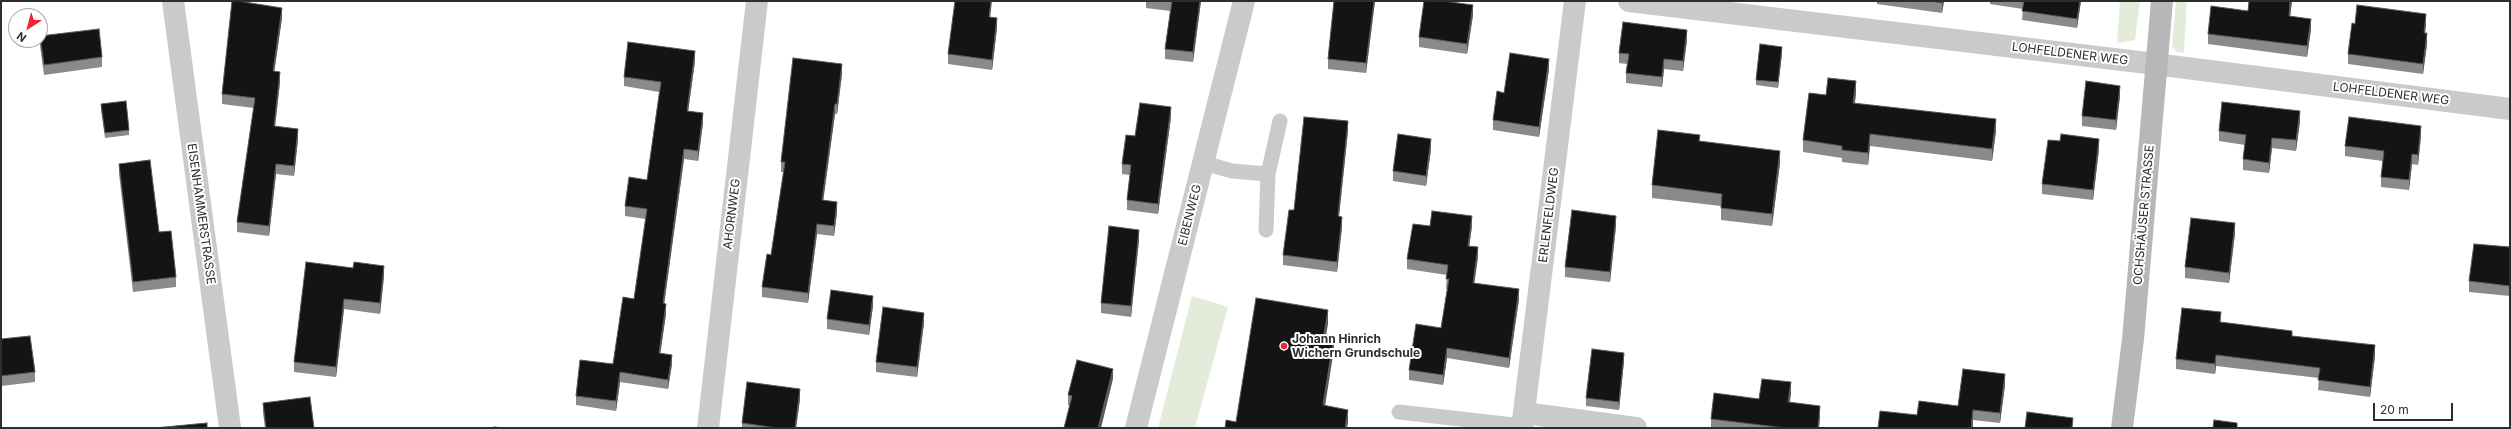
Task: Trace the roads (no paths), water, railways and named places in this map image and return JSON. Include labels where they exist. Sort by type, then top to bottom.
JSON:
[{"type":"main road","name":"OCHSHÄUSER STRASSE","points":[[2122,428],[2133,339],[2162,1]]},
{"type":"street","name":"EISENHAMMERSTRASSE","points":[[173,1],[230,428]]},
{"type":"street","name":"AHORNWEG","points":[[708,428],[757,1]]},
{"type":"street","name":"EIBENWEG","points":[[1136,428],[1244,1]]},
{"type":"street","name":"ERLENFELDWEG","points":[[1523,422],[1575,1]]},
{"type":"street","name":"LOHFELDENER WEG","points":[[1629,1],[2157,64],[2510,109]]},
{"type":"street","points":[[1523,422],[1636,428]]},
{"type":"lane","points":[[1266,230],[1268,174],[1280,121]]},
{"type":"lane","points":[[1204,163],[1232,171],[1268,174]]},
{"type":"lane","points":[[1399,412],[1523,422]]},
{"type":"place","name":"Johann Hinrich Wichern Grundschule","points":[[1284,346]]}]
